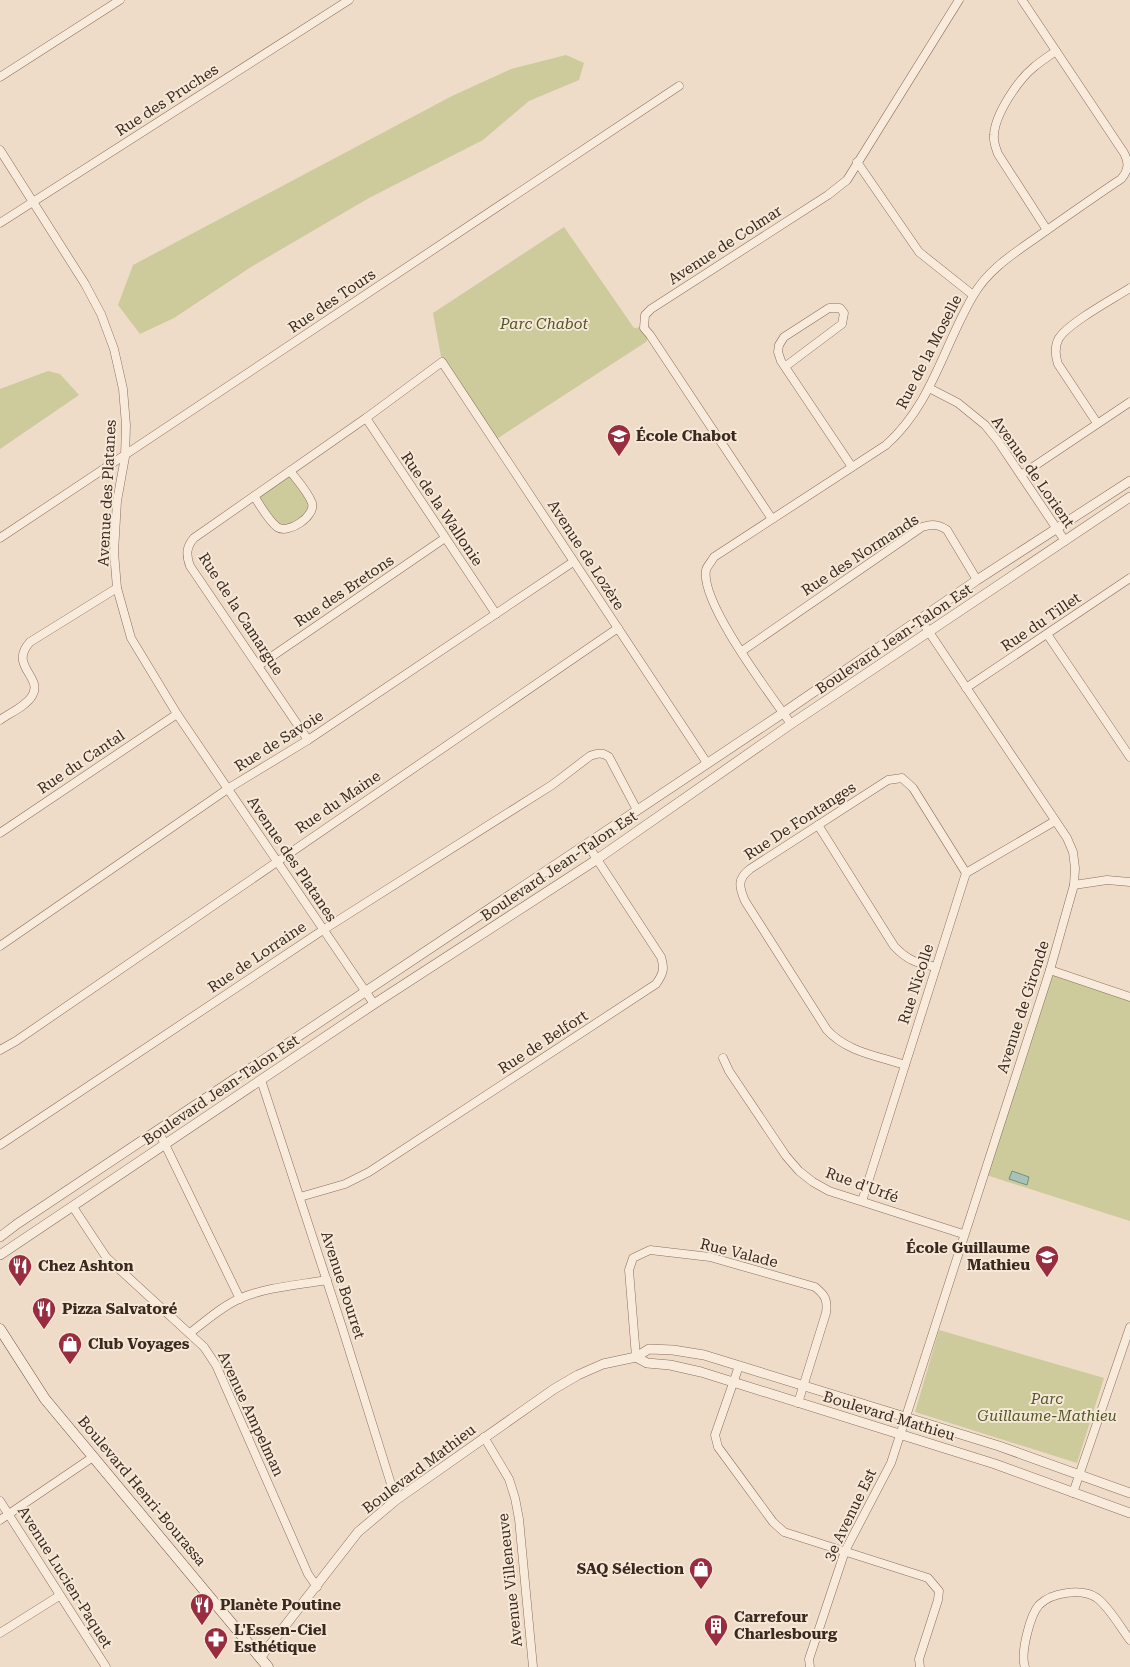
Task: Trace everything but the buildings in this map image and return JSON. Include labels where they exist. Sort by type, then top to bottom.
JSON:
[{"type":"main road","name":"Boulevard Henri-Bourassa","points":[[0,1329],[46,1399],[268,1667]]},
{"type":"street","points":[[0,77],[120,0]]},
{"type":"street","name":"Rue des Pruches","points":[[0,223],[349,0]]},
{"type":"street","name":"Avenue de Colmar","points":[[772,519],[644,328],[645,315],[651,309],[828,195],[847,180],[959,0]]},
{"type":"street","name":"Rue de la Moselle","points":[[791,724],[730,635],[713,602],[707,582],[706,570],[714,557],[886,445],[901,432],[929,388],[973,295],[986,279],[1003,262],[1121,179],[1128,168],[1128,161],[1124,153],[1022,0]]},
{"type":"street","points":[[1047,230],[998,154],[994,144],[994,135],[995,125],[1020,82],[1034,66],[1056,51]]},
{"type":"street","name":"Rue des Tours","points":[[0,538],[125,457],[679,86]]},
{"type":"street","name":"Avenue des Platanes","points":[[0,150],[86,284],[101,314],[114,349],[123,389],[126,425],[125,457],[118,501],[115,544],[117,588],[131,638],[177,714],[374,1004]]},
{"type":"street","points":[[857,162],[919,252],[973,295]]},
{"type":"street","points":[[1097,423],[1058,364],[1055,347],[1067,329],[1130,288]]},
{"type":"street","points":[[786,366],[842,324],[844,313],[840,308],[829,308],[784,337],[779,345],[778,352],[781,361],[852,467]]},
{"type":"street","name":"Rue de la Camargue","points":[[308,740],[190,566],[187,558],[189,544],[194,538],[366,418],[442,362]]},
{"type":"street","name":"Avenue de Lozère","points":[[442,362],[707,763]]},
{"type":"street","name":"Avenue de Lorient","points":[[929,388],[958,403],[985,426],[998,441],[1065,540]]},
{"type":"street","points":[[1021,474],[1130,402]]},
{"type":"street","name":"Rue de la Wallonie","points":[[366,418],[496,614]]},
{"type":"street","points":[[254,496],[275,526],[279,529],[290,529],[310,515],[312,510],[312,504],[290,471]]},
{"type":"street","name":"Boulevard Jean-Talon Est","points":[[0,1238],[17,1224],[783,713],[977,580],[1058,530],[1130,481]]},
{"type":"street","name":"Boulevard Jean-Talon Est","points":[[0,1255],[374,1004],[596,860],[791,724],[1130,497]]},
{"type":"street","name":"Rue des Normands","points":[[742,651],[922,527],[929,525],[941,526],[947,530],[977,580]]},
{"type":"street","name":"Rue des Bretons","points":[[258,666],[445,538]]},
{"type":"street","name":"Rue de Savoie","points":[[0,946],[229,788],[308,740],[573,562]]},
{"type":"street","name":"Rue du Tillet","points":[[966,688],[1130,578]]},
{"type":"street","points":[[0,720],[28,701],[33,695],[33,684],[22,659],[22,653],[30,642],[117,588]]},
{"type":"street","name":"Avenue de Gironde","points":[[900,1434],[1050,970],[1074,885],[1075,868],[1073,852],[1067,838],[921,620]]},
{"type":"street","name":"Rue du Maine","points":[[0,1050],[618,628]]},
{"type":"street","points":[[1047,634],[1130,757]]},
{"type":"street","name":"Rue du Cantal","points":[[0,833],[177,714]]},
{"type":"street","name":"Rue de Lorraine","points":[[0,1145],[323,930],[552,785],[590,756],[604,754],[609,757],[637,810]]},
{"type":"street","name":"Rue De Fontanges","points":[[905,1065],[846,1046],[835,1039],[827,1030],[745,901],[740,890],[740,882],[743,874],[888,780],[902,778],[912,788],[966,873]]},
{"type":"street","points":[[966,873],[1055,821]]},
{"type":"street","points":[[818,825],[894,946],[913,962],[936,967]]},
{"type":"street","name":"Rue de Belfort","points":[[300,1197],[344,1184],[369,1172],[656,984],[664,970],[661,957],[587,844]]},
{"type":"street","name":"Rue Nicolle","points":[[862,1201],[966,873]]},
{"type":"street","points":[[1074,885],[1107,880],[1130,882]]},
{"type":"street","points":[[1050,970],[1130,997]]},
{"type":"street","name":"Rue d'Urfé","points":[[723,1058],[729,1071],[786,1156],[799,1171],[813,1182],[829,1191],[964,1234]]},
{"type":"street","name":"Avenue Bourret","points":[[261,1080],[327,1280],[396,1500]]},
{"type":"street","points":[[158,1130],[240,1298]]},
{"type":"street","name":"Avenue Ampelman","points":[[73,1207],[106,1257],[190,1333],[204,1347],[216,1365],[308,1574],[317,1587]]},
{"type":"street","name":"Rue Valade","points":[[636,1357],[629,1270],[633,1258],[650,1250],[710,1257],[815,1287],[826,1298],[826,1313],[798,1403]]},
{"type":"street","points":[[190,1333],[240,1298],[276,1288],[327,1280]]},
{"type":"street","points":[[1073,1493],[1130,1327]]},
{"type":"street","name":"Boulevard Mathieu","points":[[260,1658],[358,1532],[396,1500],[554,1389],[578,1375],[603,1364],[636,1357],[649,1350],[673,1350],[704,1355],[1000,1446],[1130,1493]]},
{"type":"street","name":"Boulevard Mathieu","points":[[636,1357],[647,1363],[670,1365],[701,1372],[900,1434],[995,1464],[1130,1513]]},
{"type":"street","points":[[738,1366],[715,1435],[718,1447],[773,1522],[784,1532],[928,1578],[939,1591],[938,1600],[919,1659],[920,1667]]},
{"type":"street","name":"3e Avenue Est","points":[[810,1667],[809,1659],[845,1551],[891,1463],[900,1434]]},
{"type":"street","name":"Avenue Villeneuve","points":[[484,1437],[509,1480],[515,1498],[519,1519],[533,1667]]},
{"type":"street","points":[[0,1520],[93,1457]]},
{"type":"street","name":"Avenue Lucien-Paquet","points":[[0,1501],[106,1667]]},
{"type":"street","points":[[1025,1667],[1023,1654],[1034,1613],[1039,1605],[1060,1594],[1074,1592],[1089,1594],[1097,1598],[1130,1640]]},
{"type":"street","points":[[0,1633],[59,1596]]},
{"type":"green space","points":[[566,55],[584,63],[579,80],[529,101],[483,140],[369,198],[251,267],[174,318],[140,334],[118,305],[133,265],[452,96],[511,69]]},
{"type":"green space","name":"Parc Chabot","points":[[564,227],[634,328],[644,327],[650,335],[646,342],[495,440],[442,362],[433,313]]},
{"type":"green space","points":[[48,371],[60,374],[79,395],[0,449],[0,389]]},
{"type":"green space","points":[[290,471],[312,510],[290,529],[279,529],[254,496]]},
{"type":"green space","points":[[1050,970],[1130,997],[1130,1221],[983,1174]]},
{"type":"green space","name":"Parc Guillaume-Mathieu","points":[[939,1330],[1104,1378],[1077,1463],[915,1412]]},
{"type":"shaded area","points":[[1012,1171],[1029,1177],[1027,1185],[1009,1179]]},
{"type":"place","name":"École Chabot","points":[[619,457]]},
{"type":"place","name":"École Guillaume Mathieu","points":[[1047,1278]]},
{"type":"place","name":"Chez Ashton","points":[[20,1287]]},
{"type":"place","name":"Pizza Salvatoré","points":[[44,1330]]},
{"type":"place","name":"Club Voyages","points":[[70,1365]]},
{"type":"place","name":"SAQ Sélection","points":[[701,1590]]},
{"type":"place","name":"Planète Poutine","points":[[202,1626]]},
{"type":"place","name":"Carrefour Charlesbourg","points":[[716,1647]]},
{"type":"place","name":"L'Essen-Ciel Esthétique","points":[[216,1660]]}]
